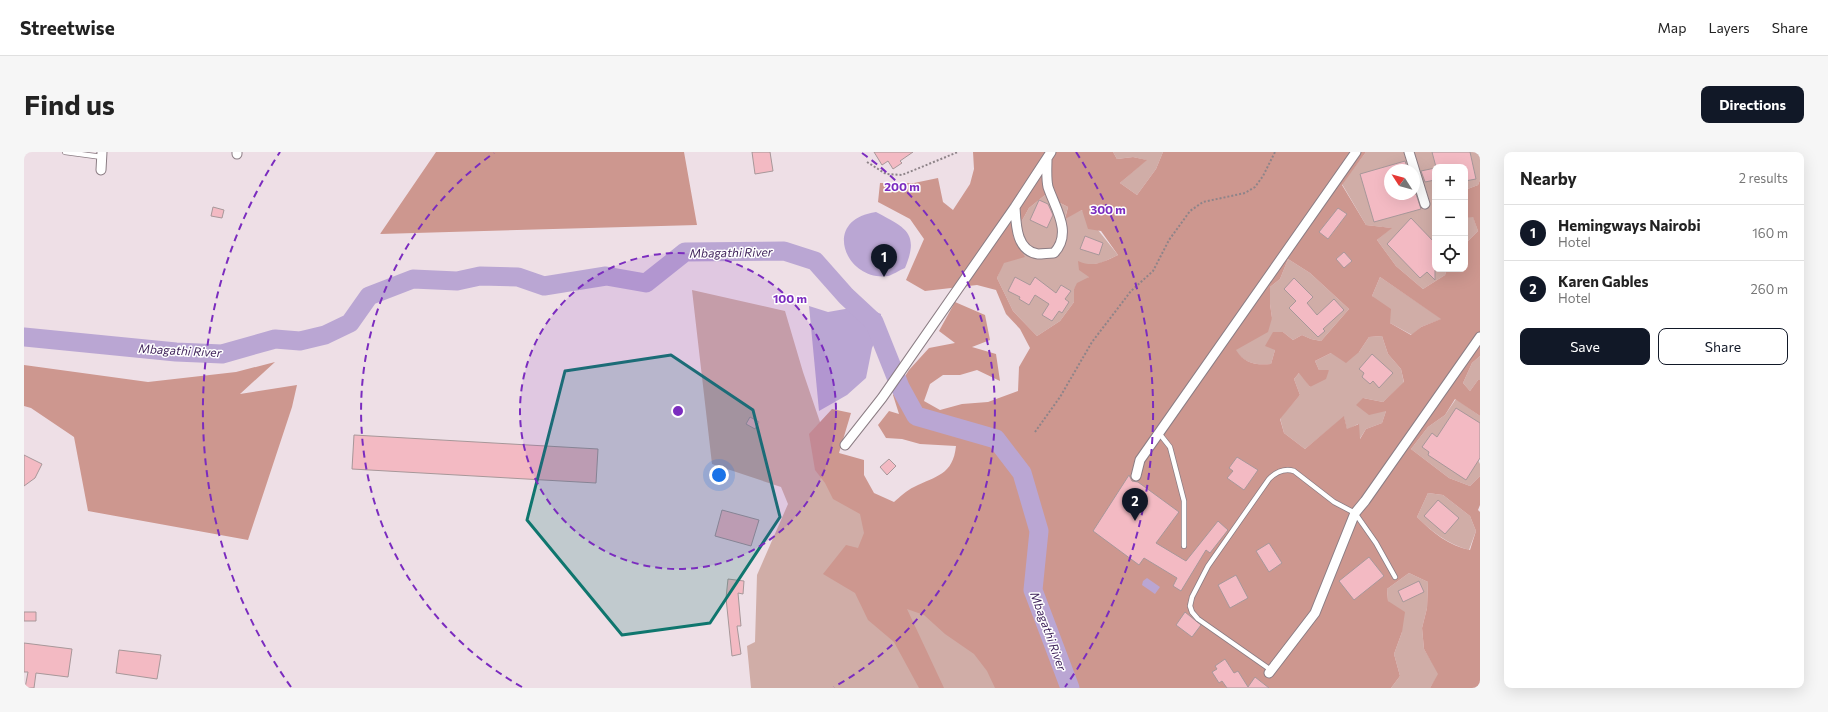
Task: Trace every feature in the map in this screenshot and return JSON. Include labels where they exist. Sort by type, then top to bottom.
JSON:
[{"type":"street","points":[[1136,476],[1140,460],[1356,152]]},
{"type":"street","points":[[1409,152],[1425,204]]},
{"type":"street","points":[[101,170],[102,154]]},
{"type":"street","points":[[845,445],[882,398],[1015,207],[1049,155]]},
{"type":"street","points":[[1015,207],[1018,235],[1025,247],[1038,254],[1054,253],[1060,246],[1064,235],[1048,185],[1049,155]]},
{"type":"street","points":[[1269,672],[1315,613],[1355,513],[1365,501],[1480,337]]},
{"type":"lane","points":[[64,152],[102,154]]},
{"type":"lane","points":[[1159,433],[1170,447],[1184,501],[1184,546]]},
{"type":"lane","points":[[1269,672],[1268,668],[1198,619],[1192,612],[1190,606],[1192,597],[1208,566],[1274,474],[1282,471],[1294,471],[1334,502],[1355,513],[1376,543],[1395,577]]},
{"type":"path","points":[[867,162],[886,174],[902,175],[958,152]]},
{"type":"path","points":[[1035,432],[1060,397],[1092,342],[1131,291],[1153,271],[1169,240],[1190,211],[1203,202],[1245,193],[1255,187],[1263,176],[1275,152]]},
{"type":"highlighted area","points":[[671,355],[753,410],[780,517],[710,623],[622,635],[527,520],[565,371]]},
{"type":"shaded area","points":[[436,152],[684,152],[697,225],[380,234]]},
{"type":"shaded area","points":[[973,152],[1113,152],[1117,159],[1133,157],[1147,160],[1120,183],[1137,195],[1156,169],[1163,152],[1366,152],[1342,185],[1366,225],[1392,228],[1377,240],[1396,266],[1423,289],[1445,275],[1446,272],[1468,272],[1468,241],[1478,231],[1473,217],[1468,218],[1468,189],[1478,185],[1480,180],[1480,356],[1472,363],[1463,383],[1470,391],[1478,380],[1480,380],[1480,416],[1455,399],[1445,415],[1428,427],[1411,449],[1449,478],[1470,486],[1480,476],[1480,505],[1478,510],[1480,512],[1480,688],[1430,688],[1438,674],[1424,649],[1422,628],[1427,608],[1428,582],[1409,573],[1387,589],[1388,601],[1405,612],[1402,632],[1394,654],[1400,676],[1391,688],[995,688],[987,671],[974,654],[945,634],[924,615],[907,609],[944,688],[919,688],[894,642],[868,620],[855,593],[823,574],[846,545],[858,548],[864,533],[860,514],[833,499],[825,483],[815,470],[809,434],[832,409],[851,413],[839,453],[864,460],[864,475],[874,493],[894,502],[909,490],[936,477],[947,469],[954,456],[956,446],[920,444],[902,439],[886,438],[878,425],[889,411],[899,414],[893,395],[909,370],[929,348],[955,343],[939,331],[955,302],[985,315],[990,340],[972,347],[996,354],[1000,381],[977,370],[960,375],[943,375],[930,384],[924,401],[940,410],[962,404],[988,402],[1018,391],[1019,367],[1030,348],[1020,329],[1006,314],[996,290],[977,285],[925,291],[906,280],[924,239],[910,219],[878,202],[880,183],[914,183],[938,178],[943,202],[953,210],[970,184],[974,169]],"holes":[[[1045,195],[1068,207],[1065,219],[1082,210],[1088,229],[1101,231],[1118,255],[1103,262],[1094,264],[1078,261],[1079,270],[1089,277],[1077,283],[1074,289],[1074,302],[1060,321],[1037,336],[1013,311],[997,278],[1004,263],[1025,257],[1013,237],[1029,208]],[[1288,259],[1310,273],[1349,309],[1321,341],[1302,335],[1293,340],[1283,332],[1273,332],[1265,346],[1275,350],[1271,364],[1251,363],[1239,355],[1236,350],[1268,332],[1272,318],[1270,287],[1280,279]],[[1380,277],[1441,319],[1421,327],[1411,335],[1390,323],[1391,309],[1372,296]],[[1382,336],[1388,354],[1401,369],[1404,382],[1383,402],[1363,398],[1356,405],[1369,415],[1386,411],[1382,423],[1366,429],[1360,439],[1359,424],[1347,429],[1344,416],[1305,449],[1284,433],[1280,419],[1300,395],[1294,379],[1299,373],[1310,387],[1326,379],[1329,370],[1319,370],[1315,361],[1331,353],[1346,363],[1359,352],[1369,337]],[[1428,493],[1443,495],[1470,516],[1476,531],[1470,550],[1448,542],[1417,517]]]},
{"type":"shaded area","points":[[1113,152],[1163,152],[1156,169],[1137,195],[1120,183],[1146,160],[1133,157],[1117,159]]},
{"type":"shaded area","points":[[1366,152],[1480,152],[1480,180],[1478,185],[1468,189],[1468,164],[1432,164],[1432,272],[1446,272],[1445,275],[1423,289],[1396,266],[1377,240],[1391,228],[1366,225],[1342,184]]},
{"type":"shaded area","points":[[1045,195],[1068,207],[1065,218],[1082,210],[1118,255],[1101,263],[1088,265],[1089,277],[1074,289],[1074,302],[1060,321],[1037,336],[1013,311],[997,278],[1013,237],[1029,208]]},
{"type":"shaded area","points":[[876,212],[902,227],[907,232],[910,239],[911,246],[905,268],[888,276],[873,275],[861,270],[851,260],[845,249],[844,237],[848,226],[859,217]]},
{"type":"shaded area","points":[[1473,216],[1478,231],[1468,241],[1468,236],[1468,217]]},
{"type":"shaded area","points":[[1288,259],[1310,273],[1349,309],[1321,341],[1302,335],[1293,340],[1283,332],[1271,364],[1251,363],[1239,355],[1235,350],[1249,341],[1272,318],[1270,287],[1280,279]]},
{"type":"shaded area","points":[[1380,277],[1442,319],[1421,327],[1412,335],[1390,323],[1372,296]]},
{"type":"shaded area","points":[[692,290],[785,311],[803,372],[821,425],[834,479],[1054,688],[751,688],[747,646],[755,642],[757,575],[788,504],[781,487],[712,464]]},
{"type":"shaded area","points":[[809,306],[828,312],[862,306],[881,314],[878,335],[872,348],[866,378],[847,395],[819,411]]},
{"type":"shaded area","points":[[1382,336],[1388,354],[1401,369],[1404,383],[1383,402],[1363,398],[1386,411],[1382,423],[1366,429],[1359,440],[1358,424],[1347,430],[1344,417],[1305,449],[1284,433],[1280,418],[1300,395],[1294,379],[1300,372],[1310,387],[1329,370],[1319,370],[1315,361],[1331,353],[1359,352],[1369,337]]},
{"type":"shaded area","points":[[1480,356],[1480,380],[1478,380],[1470,391],[1463,383],[1472,363]]},
{"type":"shaded area","points":[[275,362],[240,394],[297,385],[292,407],[248,540],[88,511],[74,437],[31,408],[24,406],[24,365],[148,382],[236,372]]},
{"type":"shaded area","points":[[1456,399],[1480,416],[1480,454],[1476,456],[1480,464],[1480,476],[1470,486],[1449,478],[1411,449],[1428,427],[1445,415]]},
{"type":"shaded area","points":[[1428,493],[1443,495],[1470,516],[1476,531],[1469,550],[1441,537],[1428,528],[1417,517]]},
{"type":"shaded area","points":[[1409,573],[1428,582],[1427,608],[1422,628],[1424,649],[1439,674],[1430,688],[1391,688],[1400,676],[1394,654],[1402,632],[1388,601],[1387,589]]},
{"type":"shaded area","points":[[1147,578],[1160,587],[1155,594],[1142,585],[1143,581]]},
{"type":"building","points":[[752,152],[770,152],[773,171],[755,174]]},
{"type":"building","points":[[874,152],[913,152],[900,161],[902,163],[893,169],[888,161],[882,165]]},
{"type":"building","points":[[1432,152],[1470,152],[1476,179],[1468,180],[1468,164],[1435,164]]},
{"type":"building","points":[[1405,161],[1406,164],[1395,164]]},
{"type":"building","points":[[1384,167],[1384,200],[1418,200],[1421,209],[1374,222],[1360,174]]},
{"type":"building","points":[[1432,169],[1432,181],[1425,182],[1421,171]]},
{"type":"building","points":[[1039,200],[1048,204],[1053,215],[1047,228],[1030,220]]},
{"type":"building","points":[[213,207],[224,210],[222,218],[211,216]]},
{"type":"building","points":[[1338,208],[1347,214],[1328,239],[1319,232]]},
{"type":"building","points":[[1411,218],[1432,240],[1432,272],[1435,272],[1435,280],[1427,272],[1420,278],[1387,244]]},
{"type":"building","points":[[1085,236],[1103,243],[1099,255],[1080,249]]},
{"type":"building","points":[[1344,252],[1352,261],[1344,268],[1336,259]]},
{"type":"building","points":[[1015,277],[1030,285],[1035,277],[1056,293],[1061,285],[1071,291],[1065,299],[1069,302],[1062,313],[1059,311],[1052,321],[1042,315],[1049,304],[1035,295],[1029,305],[1019,299],[1020,297],[1008,291]]},
{"type":"building","points":[[1294,278],[1313,297],[1307,303],[1317,315],[1334,299],[1344,310],[1323,329],[1325,331],[1318,337],[1289,308],[1296,301],[1284,289]]},
{"type":"building","points":[[1372,354],[1393,373],[1379,388],[1373,381],[1370,384],[1362,377],[1364,373],[1359,369]]},
{"type":"building","points":[[1456,408],[1480,423],[1480,458],[1466,480],[1428,455],[1429,452],[1422,447],[1432,433],[1437,437]]},
{"type":"building","points":[[750,417],[759,422],[755,429],[746,424]]},
{"type":"building","points":[[354,435],[598,449],[596,483],[352,469]]},
{"type":"building","points":[[24,455],[42,464],[35,478],[24,486]]},
{"type":"building","points":[[1237,457],[1258,470],[1244,490],[1227,478],[1233,471],[1229,468]]},
{"type":"building","points":[[889,459],[896,466],[887,475],[880,467]]},
{"type":"building","points":[[1129,475],[1132,481],[1138,482],[1179,512],[1156,543],[1186,561],[1218,521],[1228,530],[1210,553],[1206,550],[1181,591],[1173,586],[1177,578],[1144,558],[1139,565],[1093,531]]},
{"type":"building","points":[[1438,500],[1459,518],[1445,534],[1424,516]]},
{"type":"building","points":[[722,510],[759,520],[751,546],[715,536]]},
{"type":"building","points":[[1269,543],[1282,563],[1269,572],[1256,551]]},
{"type":"building","points":[[1369,557],[1384,576],[1354,600],[1339,581]]},
{"type":"building","points":[[1236,575],[1248,598],[1230,608],[1218,585]]},
{"type":"building","points":[[728,579],[744,581],[743,594],[738,593],[741,626],[737,626],[741,654],[732,656],[726,598]]},
{"type":"building","points":[[1419,581],[1424,592],[1403,602],[1398,591]]},
{"type":"building","points":[[24,612],[36,612],[36,621],[24,621]]},
{"type":"building","points":[[1185,612],[1201,625],[1192,637],[1176,625]]},
{"type":"building","points":[[24,643],[72,649],[68,677],[36,673],[34,688],[25,688],[28,672],[24,672]]},
{"type":"building","points":[[119,650],[161,655],[157,679],[116,673]]},
{"type":"building","points":[[1225,659],[1234,673],[1238,671],[1248,687],[1255,677],[1269,688],[1227,688],[1222,681],[1219,683],[1212,672],[1217,669],[1215,666]]},
{"type":"waterway","name":"Mbagathi River","points":[[24,337],[176,352],[222,354],[275,339],[300,341],[325,335],[350,323],[369,296],[413,279],[457,281],[480,276],[518,277],[544,286],[606,276],[646,283],[685,252],[784,251],[815,261],[846,296],[874,322],[900,387],[916,416],[996,439],[1022,473],[1039,531],[1033,590],[1070,688]]},
{"type":"place","name":"Hemingways Nairobi","points":[[884,277]]},
{"type":"place","name":"Karen Gables","points":[[1135,521]]}]
